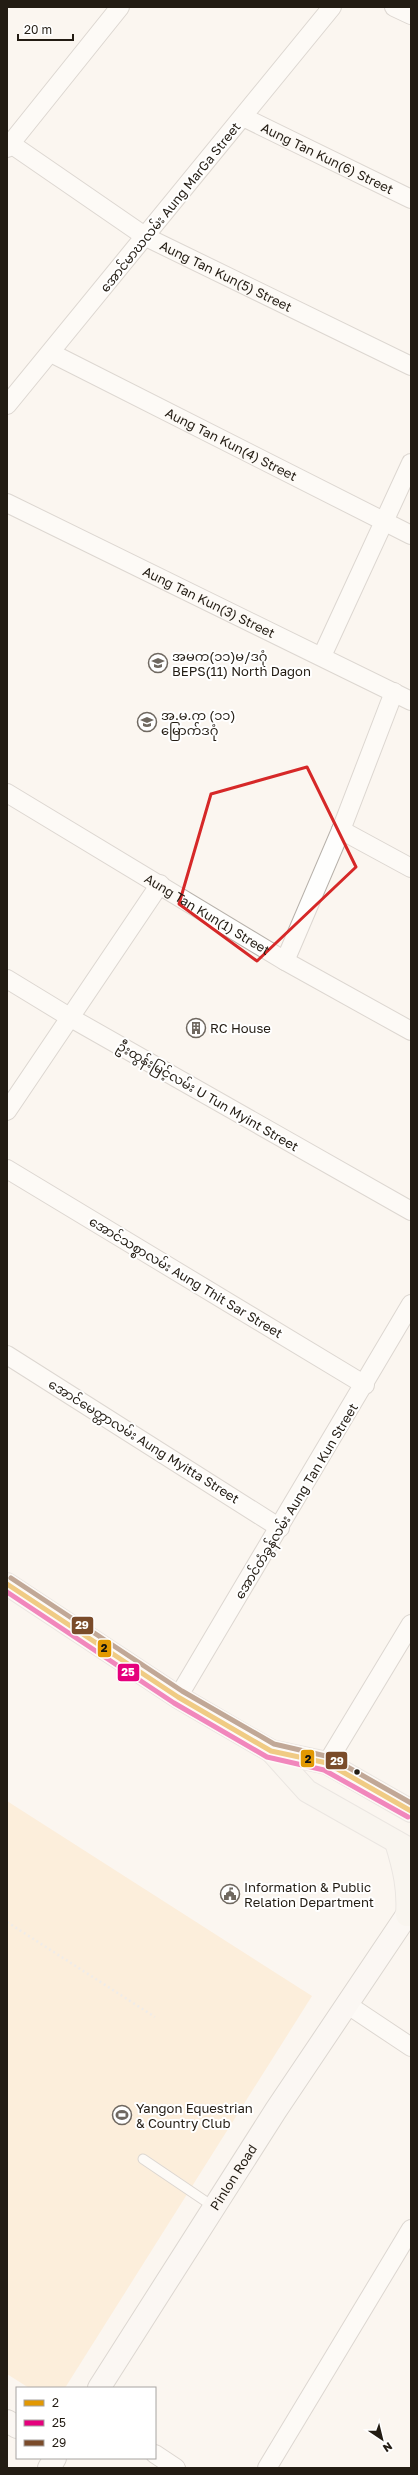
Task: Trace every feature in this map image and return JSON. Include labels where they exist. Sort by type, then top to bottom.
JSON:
[{"type":"main road","points":[[7,1584],[178,1698],[271,1751],[327,1763],[411,1811]]},
{"type":"main road","points":[[271,1751],[307,1791],[404,1846],[410,1913]]},
{"type":"main road","name":"Pinlon Road","points":[[100,2387],[276,2110],[410,1913]]},
{"type":"main road","points":[[7,2421],[16,2427]]},
{"type":"main road","points":[[49,2468],[54,2459]]},
{"type":"street","points":[[9,146],[120,7]]},
{"type":"street","name":"အောင်မာဃလမ်း Aung MarGa Street","points":[[7,405],[146,237],[332,7]]},
{"type":"street","points":[[394,7],[411,15]]},
{"type":"street","name":"Aung Tan Kun(6) Street","points":[[243,117],[411,199]]},
{"type":"street","name":"Aung Tan Kun(5) Street","points":[[9,146],[146,237],[411,366]]},
{"type":"street","name":"Aung Tan Kun(4) Street","points":[[51,353],[411,535]]},
{"type":"street","points":[[322,656],[411,463]]},
{"type":"street","name":"Aung Tan Kun(3) Street","points":[[7,502],[411,701]]},
{"type":"street","points":[[285,961],[341,830],[394,692]]},
{"type":"street","name":"Aung Tan Kun(1) Street","points":[[7,793],[160,884],[285,961],[411,1031]]},
{"type":"street","points":[[341,830],[411,868]]},
{"type":"street","points":[[7,1111],[72,1018],[160,884]]},
{"type":"street","name":"ဦးထွန်းမြင့်လမ်း U Tun Myint Street","points":[[7,979],[72,1018],[411,1211]]},
{"type":"street","name":"အောင်သစ္စာလမ်း Aung Thit Sar Street","points":[[7,1169],[365,1385]]},
{"type":"street","name":"အောင်တံခွန်လမ်း Aung Tan Kun Street","points":[[178,1698],[365,1385],[411,1304]]},
{"type":"street","name":"အောင်မေတ္တာလမ်း Aung Myitta Street","points":[[7,1355],[280,1528]]},
{"type":"street","points":[[327,1763],[411,1624]]},
{"type":"street","points":[[348,2005],[411,2047]]},
{"type":"street","points":[[268,2468],[411,2229]]},
{"type":"street","points":[[156,2455],[176,2468]]},
{"type":"lane","points":[[142,2159],[214,2207]]},
{"type":"path","points":[[7,1922],[155,2017]]},
{"type":"highlighted area","points":[[307,767],[356,867],[257,961],[179,904],[211,794]]},
{"type":"shaded area","name":"Yangon Equestrian & Country Club","points":[[7,1801],[312,1996],[66,2387],[27,2387],[7,2374]]},
{"type":"transit line","name":"29","points":[[11,1578],[182,1691],[274,1744],[330,1757],[411,1803]]},
{"type":"transit line","name":"2","points":[[7,1584],[178,1697],[271,1751],[327,1763],[411,1811]]},
{"type":"transit line","name":"25","points":[[7,1592],[174,1703],[267,1757],[324,1770],[408,1817]]},
{"type":"place","name":"အမက(၁၁)မ/ဒဂုံ BEPS(11) North Dagon","points":[[158,663]]},
{"type":"place","name":"အ.မ.က (၁၁) မြောက်ဒဂုံ","points":[[147,722]]},
{"type":"place","name":"RC House","points":[[196,1028]]},
{"type":"place","name":"Information & Public Relation Department","points":[[230,1894]]},
{"type":"place","name":"Yangon Equestrian & Country Club","points":[[122,2115]]}]
